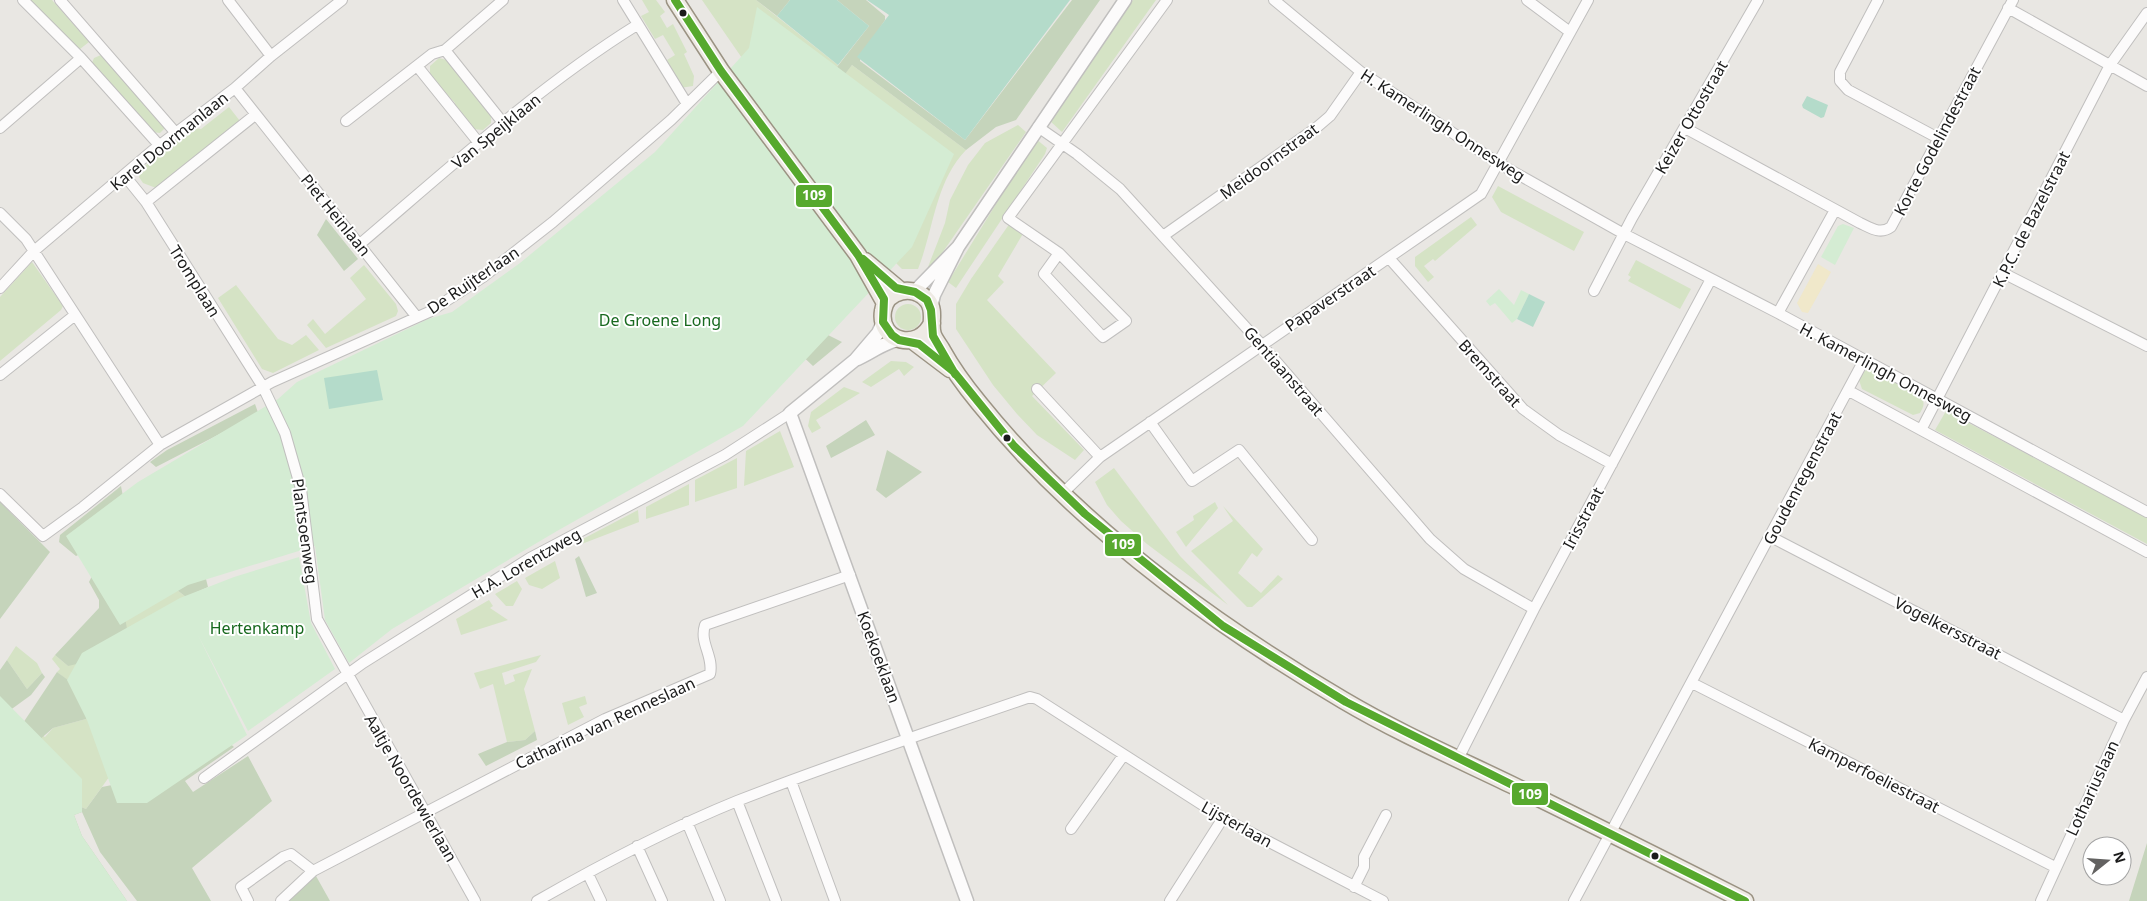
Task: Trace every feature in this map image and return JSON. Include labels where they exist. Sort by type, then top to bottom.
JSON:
[{"type":"main road","points":[[674,0],[721,71],[858,255],[885,303]]},
{"type":"main road","points":[[858,255],[908,291],[928,301],[932,316],[933,337],[954,372],[1014,446],[1114,539],[1224,626],[1346,702],[1745,901]]},
{"type":"main road","points":[[908,291],[892,295],[885,303],[882,313],[886,329],[954,372]]},
{"type":"main road","points":[[906,340],[925,335],[932,316]]},
{"type":"street","points":[[23,0],[80,58],[159,145]]},
{"type":"street","points":[[60,0],[175,132]]},
{"type":"street","name":"Karel Doormanlaan","points":[[0,288],[34,251],[159,145],[235,88],[271,56],[342,0]]},
{"type":"street","points":[[346,121],[432,54],[444,50],[503,0]]},
{"type":"street","points":[[623,0],[687,104]]},
{"type":"street","points":[[932,316],[934,295],[958,247],[1125,0]]},
{"type":"street","points":[[1059,253],[1044,274],[1099,333],[1103,337],[1126,321],[1059,253],[1008,218],[1064,144],[1167,0]]},
{"type":"street","name":"H. Kamerlingh Onnesweg","points":[[1274,0],[1361,72],[1498,163],[1624,234],[1778,313],[2147,512]]},
{"type":"street","points":[[1527,0],[1570,32]]},
{"type":"street","name":"Papaverstraat","points":[[1063,493],[1100,457],[1481,194],[1588,0]]},
{"type":"street","name":"Keizer Ottostraat","points":[[1624,234],[1758,0]]},
{"type":"street","points":[[1878,0],[1840,72],[1840,82],[1848,90],[1938,138]]},
{"type":"street","points":[[232,1],[271,56]]},
{"type":"street","points":[[2010,4],[2147,86]]},
{"type":"street","name":"Korte Godelindestraat","points":[[1685,128],[1835,210],[1878,231],[1885,231],[1891,227],[2010,4]]},
{"type":"street","name":"K.P.C. de Bazelstraat","points":[[1921,430],[2110,65],[2147,13]]},
{"type":"street","name":"Van Speijklaan","points":[[360,244],[479,143],[603,46],[637,25]]},
{"type":"street","points":[[444,50],[504,124]]},
{"type":"street","points":[[0,128],[80,58]]},
{"type":"street","points":[[418,66],[479,143]]},
{"type":"street","name":"De Ruijterlaan","points":[[0,494],[43,536],[83,507],[160,445],[263,388],[400,326],[416,316],[429,312],[482,277],[553,222],[687,104],[721,71]]},
{"type":"street","name":"Meidoornstraat","points":[[1164,236],[1316,128],[1330,116],[1361,72]]},
{"type":"street","name":"Piet Heinlaan","points":[[235,88],[416,316]]},
{"type":"street","points":[[146,202],[255,114]]},
{"type":"street","name":"Gentiaanstraat","points":[[1038,127],[1064,144],[1120,189],[1262,344],[1430,539],[1464,568],[1534,609]]},
{"type":"street","name":"Tromplaan","points":[[124,176],[146,202],[263,388]]},
{"type":"street","points":[[1778,313],[1835,210]]},
{"type":"street","points":[[0,213],[26,239],[160,445]]},
{"type":"street","points":[[1594,291],[1624,234]]},
{"type":"street","points":[[908,291],[919,290],[958,247]]},
{"type":"street","name":"Bremstraat","points":[[1389,258],[1523,409],[1559,436],[1612,464]]},
{"type":"street","points":[[2003,273],[2147,346]]},
{"type":"street","name":"Irisstraat","points":[[1458,759],[1534,609],[1711,279]]},
{"type":"street","points":[[0,375],[75,315]]},
{"type":"street","name":"H.A. Lorentzweg","points":[[204,778],[347,674],[530,558],[725,455],[790,413],[855,360],[878,333],[883,322]]},
{"type":"street","name":"H.A. Lorentzweg","points":[[855,360],[876,351],[889,342],[906,340]]},
{"type":"street","name":"Goudenregenstraat","points":[[1574,901],[1612,834],[1864,360]]},
{"type":"street","name":"Plantsoenweg","points":[[263,388],[285,433],[301,488],[318,619],[347,674]]},
{"type":"street","points":[[1037,389],[1100,457]]},
{"type":"street","points":[[1849,391],[2147,552]]},
{"type":"street","name":"Koekoeklaan","points":[[790,413],[967,901]]},
{"type":"street","points":[[1150,422],[1192,481],[1239,450],[1312,540]]},
{"type":"street","name":"Vogelkersstraat","points":[[1771,537],[2124,720]]},
{"type":"street","name":"Catharina van Renneslaan","points":[[426,812],[605,719],[710,674],[712,665],[702,635],[705,625],[850,575]]},
{"type":"street","name":"Aaltje Noordewierlaan","points":[[347,674],[475,901]]},
{"type":"street","name":"Lothariuslaan","points":[[2041,901],[2124,720],[2147,677]]},
{"type":"street","name":"Kamperfoeliestraat","points":[[1692,683],[2055,867]]},
{"type":"street","name":"Lijsterlaan","points":[[909,738],[1030,697],[1037,699],[1123,756],[1223,818],[1383,901]]},
{"type":"street","points":[[542,900],[637,846],[687,822],[736,801],[909,738]]},
{"type":"street","points":[[1071,829],[1123,756]]},
{"type":"street","points":[[791,781],[835,901]]},
{"type":"street","points":[[736,801],[776,901]]},
{"type":"street","points":[[281,901],[313,871],[426,812]]},
{"type":"street","points":[[1354,887],[1364,867],[1364,857],[1386,815]]},
{"type":"street","points":[[1170,901],[1223,818]]},
{"type":"street","points":[[687,822],[720,901]]},
{"type":"street","points":[[637,846],[662,901]]},
{"type":"street","points":[[248,901],[241,887],[291,854],[313,871]]},
{"type":"street","points":[[588,874],[600,901]]},
{"type":"green space","points":[[27,0],[52,0],[89,42],[80,49],[75,49]]},
{"type":"green space","points":[[642,0],[656,0],[665,12],[660,16],[667,28],[673,24],[687,52],[684,54],[694,76],[693,86],[680,88],[667,60],[675,55],[663,35],[655,39],[641,16],[649,12]]},
{"type":"green space","points":[[702,0],[756,0],[838,65],[837,67],[845,73],[852,65],[966,150],[948,176],[941,191],[918,269],[902,269],[887,254],[755,77]]},
{"type":"green space","points":[[756,0],[790,0],[777,16]]},
{"type":"green space","points":[[790,0],[837,0],[869,26],[838,65],[777,16]]},
{"type":"green space","points":[[837,0],[866,0],[885,16],[885,20],[860,58],[860,61],[965,140],[1072,0],[1100,0],[1016,120],[996,127],[966,150],[852,65],[845,74],[837,67],[869,26]]},
{"type":"green space","points":[[867,0],[1070,0],[965,140],[857,57],[889,15]]},
{"type":"green space","points":[[1133,0],[1156,0],[1062,132],[1049,120]]},
{"type":"green space","name":"De Groene Long","points":[[757,7],[954,154],[912,247],[743,426],[557,531],[392,629],[349,663],[325,620],[315,546],[188,585],[120,625],[66,536],[138,482],[278,399],[297,382],[428,319],[452,312],[520,263],[655,152],[749,48]]},
{"type":"green space","points":[[101,55],[164,125],[164,129],[160,133],[152,132],[91,65],[94,58]]},
{"type":"green space","points":[[439,58],[450,61],[470,85],[468,88],[475,96],[477,95],[491,113],[491,123],[483,130],[472,129],[453,105],[455,103],[430,76],[430,66]]},
{"type":"green space","points":[[1807,96],[1828,105],[1824,117],[1821,118],[1803,108],[1802,105]]},
{"type":"green space","points":[[229,107],[240,121],[156,188],[143,183],[139,177],[141,169],[193,128],[201,129]]},
{"type":"green space","points":[[1018,125],[1026,132],[931,269],[928,267],[945,223],[950,200],[968,165],[985,143]]},
{"type":"green space","points":[[1036,139],[1047,148],[1045,154],[956,288],[948,282]]},
{"type":"green space","points":[[1498,186],[1584,232],[1574,251],[1501,212],[1492,197]]},
{"type":"green space","points":[[1471,217],[1477,225],[1435,261],[1433,259],[1424,266],[1434,277],[1428,282],[1415,266],[1415,257]]},
{"type":"green space","points":[[326,219],[358,259],[344,271],[317,235]]},
{"type":"green space","points":[[1010,223],[1024,232],[998,276],[1004,282],[987,300],[1056,373],[1032,396],[1084,450],[1075,460],[1037,435],[1017,414],[993,385],[956,329],[956,304]]},
{"type":"green space","points":[[1843,224],[1854,228],[1835,265],[1821,257],[1838,226]]},
{"type":"green space","points":[[1636,260],[1691,289],[1680,309],[1628,281],[1631,277],[1628,275]]},
{"type":"green space","points":[[32,262],[63,306],[61,310],[0,361],[0,297]]},
{"type":"green space","points":[[364,265],[396,304],[398,311],[396,316],[326,348],[307,325],[313,319],[325,334],[366,299],[350,278]]},
{"type":"green space","points":[[236,285],[278,339],[292,345],[306,335],[319,350],[273,373],[262,369],[218,298]]},
{"type":"green space","points":[[1499,289],[1514,305],[1521,290],[1529,294],[1517,319],[1512,323],[1495,303],[1490,306],[1486,301]]},
{"type":"green space","points":[[1529,294],[1545,302],[1533,327],[1517,319]]},
{"type":"green space","points":[[908,304],[917,308],[921,317],[917,326],[908,330],[899,326],[895,317],[899,308]]},
{"type":"green space","points":[[824,333],[842,342],[813,366],[797,351]]},
{"type":"green space","points":[[891,361],[906,362],[914,367],[904,376],[899,369],[871,387],[862,382]]},
{"type":"green space","points":[[1868,369],[1875,370],[1918,394],[1924,403],[1920,413],[1913,415],[1862,389],[1859,380],[1862,373]]},
{"type":"green space","points":[[377,370],[383,400],[329,409],[324,378]]},
{"type":"green space","points":[[844,387],[860,393],[816,420],[821,428],[812,433],[808,426],[811,412]]},
{"type":"green space","points":[[255,404],[261,421],[239,424],[156,467],[150,462],[167,450]]},
{"type":"green space","points":[[1946,411],[2147,518],[2147,544],[1935,430]]},
{"type":"green space","points":[[866,420],[875,435],[831,458],[826,446]]},
{"type":"green space","points":[[780,431],[794,467],[744,486],[746,451]]},
{"type":"green space","points":[[887,450],[922,472],[886,498],[876,490]]},
{"type":"green space","points":[[737,458],[737,488],[695,502],[695,480]]},
{"type":"green space","points":[[1114,468],[1180,556],[1228,605],[1147,544],[1121,521],[1107,505],[1095,482]]},
{"type":"green space","points":[[689,484],[689,505],[646,519],[646,507]]},
{"type":"green space","points":[[121,486],[124,502],[95,547],[76,556],[59,542],[60,535]]},
{"type":"green space","points":[[0,502],[50,552],[0,619]]},
{"type":"green space","points":[[1215,502],[1218,508],[1186,547],[1176,532],[1194,520],[1193,516]]},
{"type":"green space","points":[[1223,506],[1263,549],[1257,557],[1252,553],[1238,573],[1261,593],[1278,575],[1283,579],[1252,607],[1247,607],[1191,551],[1233,521]]},
{"type":"green space","points":[[638,510],[639,522],[579,545],[577,542]]},
{"type":"green space","points":[[579,556],[597,593],[586,597],[575,559]]},
{"type":"green space","name":"Hertenkamp","points":[[299,557],[311,623],[335,669],[248,731],[198,635],[247,735],[147,803],[117,803],[87,720],[67,680],[82,653],[180,598],[234,577]]},
{"type":"green space","points":[[555,561],[560,578],[542,589],[529,585],[525,578]]},
{"type":"green space","points":[[97,566],[206,579],[208,587],[186,597],[168,583],[125,617],[127,629],[81,663],[68,666],[55,655],[99,608],[99,600],[89,582]]},
{"type":"green space","points":[[517,581],[522,589],[513,606],[506,606],[495,594]]},
{"type":"green space","points":[[168,583],[186,597],[125,755],[86,809],[69,802],[0,709],[45,737],[53,728],[86,719],[67,680],[57,672],[60,669],[52,659],[55,655],[68,666]]},
{"type":"green space","points":[[489,600],[493,606],[490,608],[508,620],[461,635],[456,619]]},
{"type":"green space","points":[[16,646],[37,663],[42,673],[27,689],[7,660]]},
{"type":"green space","points":[[541,655],[536,662],[502,673],[505,685],[515,681],[513,675],[532,669],[524,689],[535,731],[525,740],[507,742],[493,684],[480,689],[474,673]]},
{"type":"green space","points":[[7,660],[27,689],[42,673],[45,677],[31,695],[9,711],[0,701],[0,670]]},
{"type":"green space","points":[[57,672],[87,694],[86,719],[53,728],[38,741],[23,723]]},
{"type":"green space","points":[[0,696],[82,779],[82,812],[74,815],[82,836],[127,901],[0,901]]},
{"type":"green space","points":[[585,696],[587,704],[579,707],[584,717],[568,725],[562,703]]},
{"type":"green space","points":[[535,731],[537,740],[486,766],[478,754],[507,742],[525,740]]},
{"type":"green space","points":[[218,733],[234,747],[185,781],[193,792],[248,756],[272,801],[192,868],[211,901],[137,901],[100,852],[82,812],[74,815],[82,836],[127,901],[0,871],[69,802],[86,809],[102,787],[117,784]]},
{"type":"green space","points":[[2147,843],[2147,901],[2129,901]]},
{"type":"green space","points":[[316,876],[330,901],[286,901]]},
{"type":"sand","points":[[1818,264],[1831,272],[1808,313],[1802,312],[1797,303]]},
{"type":"transit line","name":"109","points":[[675,0],[721,71],[858,255],[884,299],[883,322],[892,335],[899,340],[919,344],[954,372],[1014,446],[1085,514],[1223,626],[1346,702],[1745,901]]},
{"type":"transit line","name":"109","points":[[863,259],[896,288],[915,292],[927,300],[931,310],[933,336],[955,374]]}]
